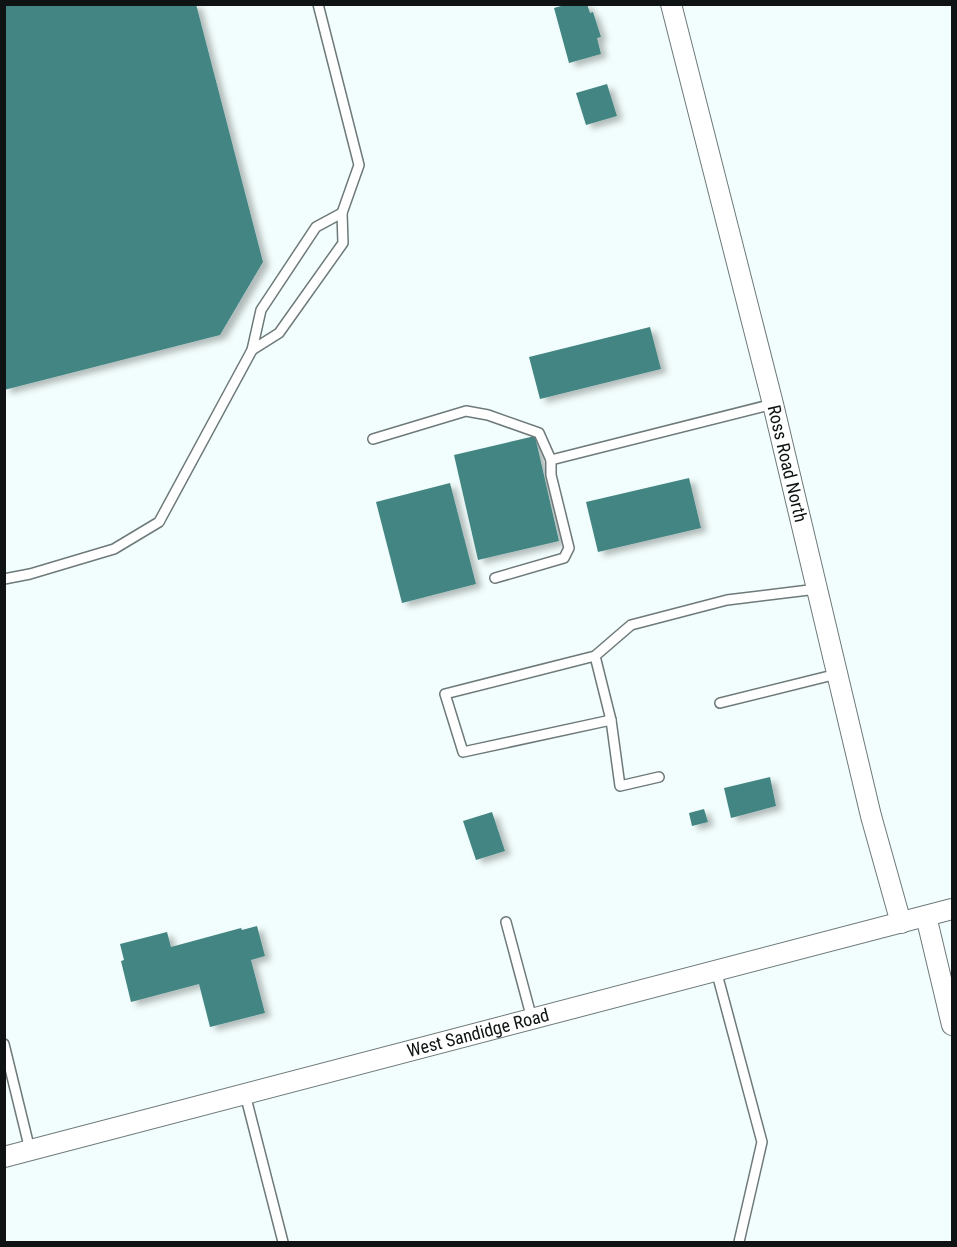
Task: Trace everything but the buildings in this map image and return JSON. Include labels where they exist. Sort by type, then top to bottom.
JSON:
[{"type":"street","name":"Ross Road North","points":[[671,4],[773,404],[871,816],[901,923]]},
{"type":"street","name":"West Sandidge Road","points":[[4,1157],[952,909]]},
{"type":"street","points":[[926,916],[952,1025]]},
{"type":"lane","points":[[252,350],[279,333],[343,243],[342,213],[359,165],[318,4]]},
{"type":"lane","points":[[4,579],[114,549],[159,522],[252,350],[261,310],[316,227],[342,213]]},
{"type":"lane","points":[[551,460],[773,404]]},
{"type":"lane","points":[[373,439],[466,411],[488,415],[539,433],[551,460],[551,476],[569,548],[564,558],[495,578]]},
{"type":"lane","points":[[611,720],[463,752],[445,694],[595,656],[632,625],[727,600],[817,589]]},
{"type":"lane","points":[[595,656],[611,720],[620,786],[658,777]]},
{"type":"lane","points":[[720,703],[837,674]]},
{"type":"lane","points":[[506,922],[532,1019]]},
{"type":"lane","points":[[716,970],[762,1142],[739,1242]]},
{"type":"lane","points":[[4,1044],[30,1150]]},
{"type":"lane","points":[[245,1095],[283,1242]]}]
